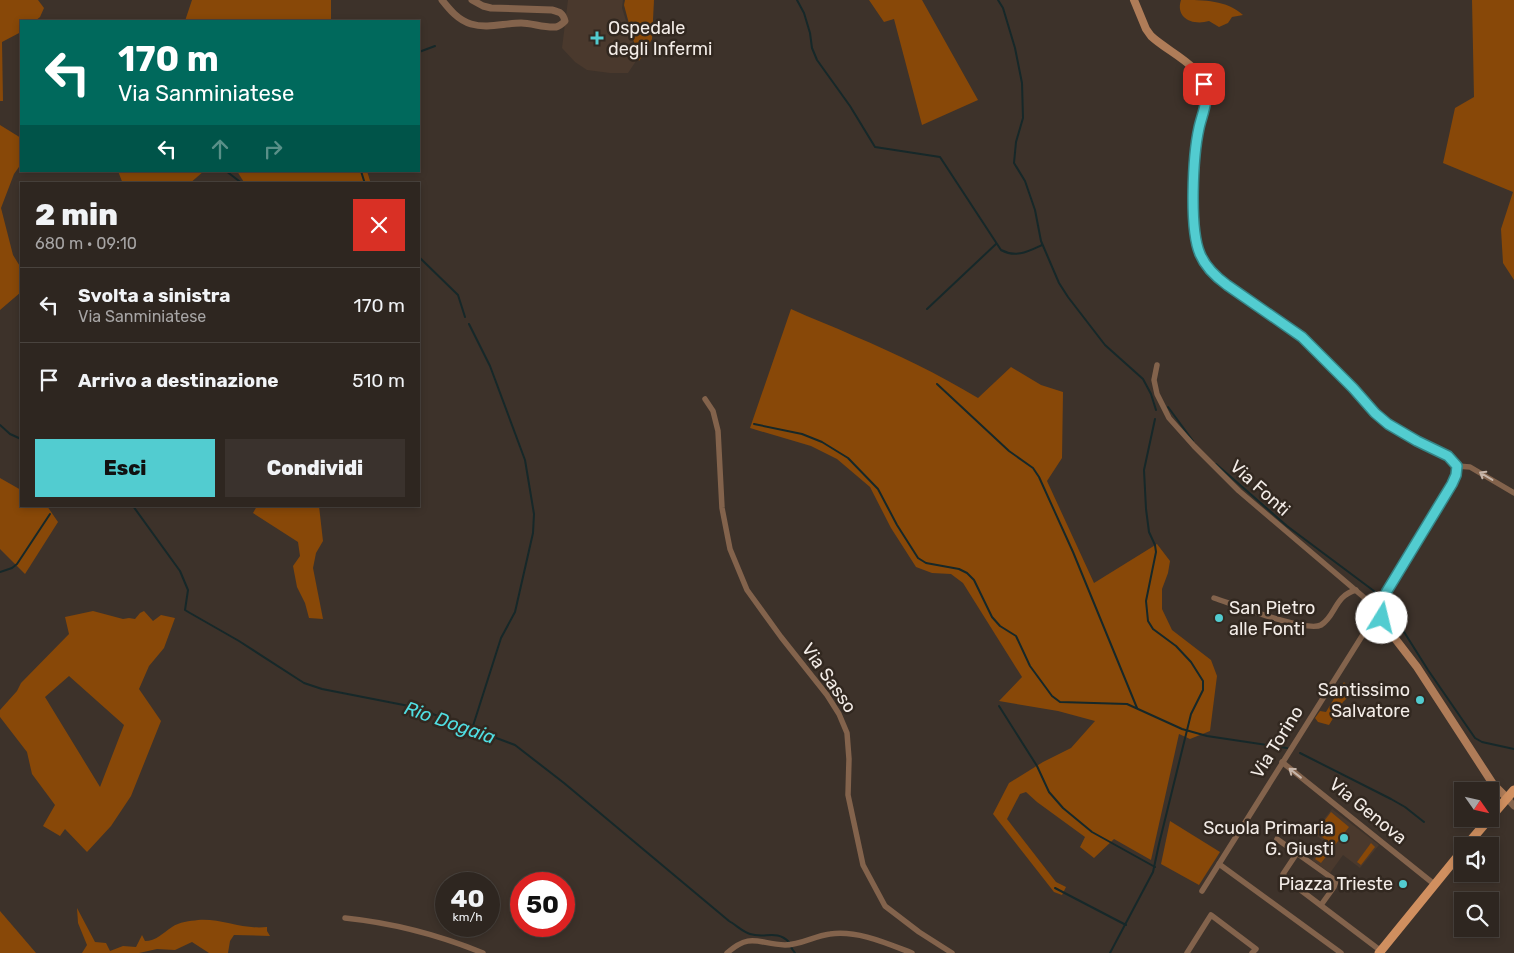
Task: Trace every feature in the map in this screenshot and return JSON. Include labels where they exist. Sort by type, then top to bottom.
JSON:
[{"type":"main road","points":[[1134,0],[1146,29],[1151,36],[1193,68],[1201,77],[1206,88],[1207,93],[1197,142],[1194,200],[1196,243],[1204,261],[1219,279],[1302,337],[1375,413],[1417,441],[1448,456],[1457,466],[1452,484],[1387,591],[1380,612],[1390,632],[1417,667],[1492,784],[1507,798]]},
{"type":"main road","points":[[1499,807],[1514,790]]},
{"type":"main road","points":[[1380,952],[1454,860]]},
{"type":"street","points":[[442,0],[452,13],[461,20],[472,24],[484,26],[520,23],[556,27],[562,25],[565,21],[564,16],[560,12],[552,10],[491,8],[472,0]]},
{"type":"street","name":"Via Fonti","points":[[1157,365],[1154,380],[1157,394],[1169,418],[1194,446],[1239,491],[1380,612]]},
{"type":"street","name":"Via Sasso","points":[[705,399],[713,411],[718,431],[722,508],[730,549],[747,590],[827,695],[839,714],[847,734],[849,759],[848,795],[863,865],[885,906],[919,932],[952,953]]},
{"type":"street","points":[[1457,466],[1470,467],[1514,493]]},
{"type":"street","points":[[1214,598],[1271,618],[1309,626],[1319,626],[1326,621],[1344,595],[1356,590]]},
{"type":"street","name":"Via Torino","points":[[1202,891],[1374,617],[1380,612]]},
{"type":"street","name":"Via Genova","points":[[1282,762],[1434,884]]},
{"type":"street","points":[[1507,798],[1514,806]]},
{"type":"street","points":[[1277,838],[1336,881],[1321,905]]},
{"type":"street","points":[[1297,853],[1283,874],[1286,879],[1380,952]]},
{"type":"street","points":[[1219,864],[1341,953]]},
{"type":"street","points":[[1187,953],[1211,915],[1256,949],[1252,953]]},
{"type":"street","points":[[345,918],[394,925],[458,943],[483,953]]},
{"type":"street","points":[[727,953],[743,941],[760,941],[786,945],[804,943],[820,936],[832,934],[859,935],[901,951],[912,953]]},
{"type":"shaded area","points":[[0,0],[38,0],[44,8],[40,17],[36,20],[20,20],[20,33],[2,42],[3,101],[0,101]]},
{"type":"shaded area","points":[[192,0],[331,0],[331,20],[185,20]]},
{"type":"shaded area","name":"Ospedale degli Infermi","points":[[568,0],[623,0],[622,8],[638,58],[628,73],[587,70],[575,62],[562,48]]},
{"type":"shaded area","points":[[625,0],[654,0],[652,39],[639,61],[624,5]]},
{"type":"shaded area","points":[[869,0],[922,0],[978,100],[922,125],[894,19],[884,22]]},
{"type":"shaded area","points":[[1181,0],[1215,2],[1230,6],[1243,15],[1232,17],[1228,23],[1219,27],[1209,21],[1192,21],[1183,16],[1180,6]]},
{"type":"shaded area","points":[[1472,0],[1514,0],[1514,280],[1503,263],[1501,229],[1513,192],[1443,163],[1455,108],[1474,97]]},
{"type":"shaded area","points":[[0,125],[20,137],[20,165],[14,174],[1,208],[13,255],[20,266],[20,293],[0,310]]},
{"type":"shaded area","points":[[118,172],[203,172],[191,182],[122,182]]},
{"type":"shaded area","points":[[238,172],[367,172],[370,182],[244,182]]},
{"type":"shaded area","points":[[791,309],[902,357],[978,398],[1011,367],[1041,385],[1063,392],[1062,458],[1047,481],[1094,583],[1157,544],[1170,561],[1162,589],[1162,609],[1172,630],[1211,660],[1217,676],[1210,731],[1190,739],[1179,734],[1151,860],[1114,839],[1094,858],[1080,847],[1085,837],[1026,792],[1020,794],[1007,819],[1056,882],[1066,887],[1062,895],[1054,892],[993,814],[1009,783],[1043,762],[1071,748],[1095,721],[1058,711],[999,701],[1022,677],[963,583],[951,574],[932,573],[916,567],[891,528],[870,487],[837,459],[811,446],[750,428]]},
{"type":"shaded area","points":[[0,478],[20,489],[20,507],[48,507],[58,522],[25,574],[0,549]]},
{"type":"shaded area","points":[[256,507],[319,507],[323,541],[316,553],[313,568],[323,619],[309,618],[305,603],[297,587],[293,566],[300,556],[298,542],[253,513]]},
{"type":"shaded area","points":[[93,611],[123,619],[135,619],[144,611],[153,621],[161,615],[175,618],[164,648],[149,666],[139,689],[161,721],[131,796],[111,826],[87,852],[65,829],[60,836],[43,826],[55,805],[32,774],[27,752],[0,717],[0,710],[17,691],[21,683],[69,634],[65,617]],"holes":[[[69,676],[124,725],[100,787],[45,697]]]},
{"type":"shaded area","points":[[1344,682],[1353,692],[1343,702],[1329,725],[1318,722],[1315,718],[1320,711],[1326,712]]},
{"type":"shaded area","name":"Scuola Primaria G. Giusti","points":[[1332,809],[1379,845],[1360,868],[1343,855],[1330,873],[1312,860],[1326,843],[1313,833]]},
{"type":"shaded area","points":[[1331,812],[1349,827],[1321,863],[1315,859],[1328,842],[1316,832]]},
{"type":"shaded area","points":[[1170,821],[1220,852],[1199,885],[1161,864]]},
{"type":"shaded area","points":[[1371,843],[1375,847],[1361,865],[1357,862]]},
{"type":"shaded area","points":[[77,908],[95,942],[106,943],[110,951],[123,946],[136,947],[142,935],[145,941],[149,941],[178,924],[198,920],[249,927],[267,927],[270,936],[234,935],[230,941],[228,953],[209,953],[192,942],[175,950],[157,949],[139,953],[82,953],[87,945],[78,923]]},
{"type":"shaded area","points":[[0,911],[36,953],[0,953]]},
{"type":"waterway","points":[[797,0],[804,13],[812,48],[817,60],[850,106],[875,147],[940,157],[1001,250],[1017,254],[1042,245]]},
{"type":"waterway","points":[[998,0],[1003,8],[1015,48],[1022,83],[1023,118],[1016,142],[1014,163],[1025,181],[1035,210],[1041,241],[1059,283],[1068,297],[1105,345],[1143,379],[1151,394],[1156,410]]},
{"type":"waterway","points":[[420,52],[435,46]]},
{"type":"waterway","points":[[227,172],[240,182]]},
{"type":"waterway","points":[[361,172],[364,182]]},
{"type":"waterway","points":[[927,309],[996,244]]},
{"type":"waterway","points":[[420,258],[458,295],[465,317]]},
{"type":"waterway","points":[[469,324],[490,366],[525,460],[534,514],[533,533],[515,612],[501,638],[472,729]]},
{"type":"waterway","points":[[937,384],[1009,451],[1033,468],[1039,477],[1073,552],[1137,708]]},
{"type":"waterway","points":[[1168,407],[1193,441]]},
{"type":"waterway","points":[[1110,953],[1153,872],[1191,714],[1203,690],[1203,681],[1191,662],[1176,646],[1153,629],[1148,621],[1146,601],[1156,552],[1149,532],[1144,470],[1155,419]]},
{"type":"waterway","points":[[754,424],[802,434],[822,442],[848,458],[878,489],[897,525],[918,558],[926,563],[959,569],[967,573],[974,580],[992,617],[1000,626],[1016,636],[1030,666],[1052,696],[1060,702],[1127,704],[1182,729],[1207,736],[1287,748]]},
{"type":"waterway","name":"Rio Dogaia","points":[[0,425],[10,434],[20,439]]},
{"type":"waterway","points":[[1216,464],[1287,526],[1378,594]]},
{"type":"waterway","name":"Rio Dogaia","points":[[134,507],[180,571],[188,590],[185,610],[239,641],[304,683],[322,689],[414,707],[515,745],[564,783],[729,921],[750,934],[780,936],[789,942]]},
{"type":"waterway","points":[[0,572],[17,564],[50,514]]},
{"type":"waterway","points":[[1394,616],[1428,670],[1475,738],[1482,742],[1514,749]]},
{"type":"waterway","points":[[999,706],[1037,766],[1049,792],[1063,808],[1092,832],[1155,867]]},
{"type":"waterway","points":[[1300,753],[1391,799],[1424,822]]},
{"type":"waterway","points":[[1055,888],[1126,925]]},
{"type":"waterway","name":"Rio Dogaia","points":[[790,946],[795,953]]},
{"type":"place","name":"Ospedale degli Infermi","points":[[597,38]]},
{"type":"place","name":"San Pietro alle Fonti","points":[[1219,618]]},
{"type":"place","name":"Santissimo Salvatore","points":[[1420,700]]},
{"type":"place","name":"Scuola Primaria G. Giusti","points":[[1344,838]]},
{"type":"place","name":"Piazza Trieste","points":[[1403,884]]},
{"type":"route","points":[[1204,84],[1207,93],[1197,142],[1194,191],[1196,243],[1200,256],[1219,279],[1302,337],[1375,413],[1388,424],[1448,456],[1454,460],[1457,466],[1452,484],[1387,591],[1380,612],[1382,618]]}]
